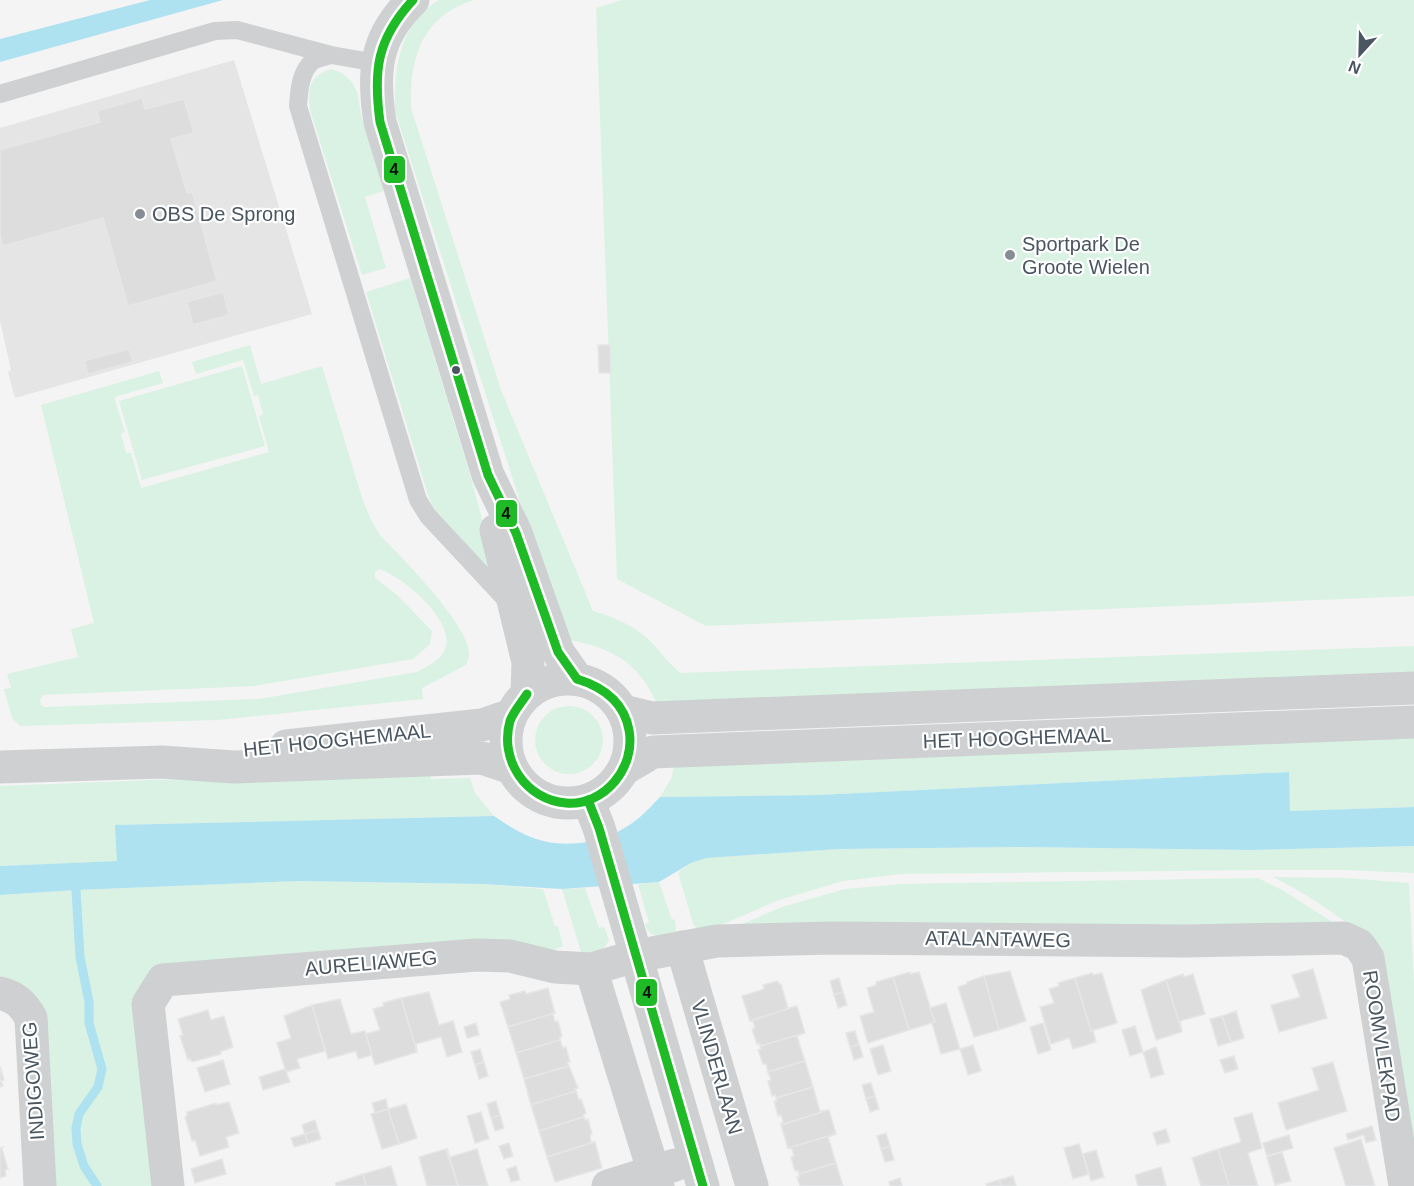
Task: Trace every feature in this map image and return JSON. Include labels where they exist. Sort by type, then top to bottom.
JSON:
[{"type":"street","points":[[413,0],[399,14],[387,34],[377,63],[375,91],[380,122],[488,475],[516,533],[558,652],[577,679]]},
{"type":"street","points":[[488,475],[497,538],[528,662],[519,704],[506,732],[506,751],[512,768],[522,783],[536,794],[552,801],[570,803],[593,814],[699,1172]]},
{"type":"street","points":[[519,704],[550,681],[577,679],[591,683],[615,699],[629,725],[631,740],[629,755],[624,769],[593,814]]},
{"type":"street","name":"HET HOOGHEMAAL","points":[[623,711],[652,718],[1414,688]]},
{"type":"street","name":"HET HOOGHEMAAL","points":[[162,762],[234,751],[482,725],[519,704]]},
{"type":"street","name":"HET HOOGHEMAAL","points":[[624,769],[653,752],[1414,723]]},
{"type":"street","name":"HET HOOGHEMAAL","points":[[0,767],[162,762],[234,767],[482,758],[512,768]]},
{"type":"street","name":"ATALANTAWEG","points":[[632,944],[682,947],[717,941],[832,938],[1185,941],[1344,938],[1359,945]]},
{"type":"street","name":"AURELIAWEG","points":[[168,1186],[148,1004],[163,980],[477,955],[510,956],[555,967],[591,969],[632,944]]},
{"type":"street","name":"ROOMVLEKPAD","points":[[1359,945],[1368,958],[1405,1186]]},
{"type":"street","name":"VLINDERLAAN","points":[[682,947],[752,1186]]},
{"type":"street","points":[[591,969],[656,1179]]},
{"type":"street","name":"INDIGOWEG","points":[[0,993],[24,1005],[31,1018],[40,1186]]},
{"type":"street","points":[[608,1186],[699,1172],[740,1145]]},
{"type":"lane","points":[[0,94],[215,31],[237,30],[331,55],[377,63]]},
{"type":"lane","points":[[331,55],[313,61],[305,72],[299,90],[298,106],[418,500],[428,516],[515,609]]},
{"type":"shaded area","name":"OBS De Sprong","points":[[234,60],[312,314],[15,398],[8,372],[11,370],[0,321],[0,128]]},
{"type":"green space","points":[[439,0],[474,0],[456,7],[442,17],[422,41],[413,72],[411,108],[501,390],[593,611],[635,629],[652,643],[680,673],[1414,646],[1414,677],[657,704],[641,676],[620,658],[595,646],[564,639],[395,111],[398,63],[407,34],[415,21]]},
{"type":"green space","name":"Sportpark De Groote Wielen","points":[[622,0],[1414,0],[1414,596],[706,626],[617,579],[596,8]]},
{"type":"green space","points":[[331,69],[342,73],[352,82],[357,92],[361,114],[384,191],[365,197],[386,268],[362,275],[310,110],[311,84],[318,75]]},
{"type":"green space","points":[[410,278],[471,478],[497,575],[436,511],[430,501],[366,292]]},
{"type":"green space","points":[[250,345],[261,384],[322,366],[363,501],[372,522],[380,535],[433,593],[459,628],[467,643],[469,656],[466,665],[422,688],[423,699],[218,720],[20,726],[12,718],[4,689],[11,688],[7,674],[78,657],[71,629],[94,623],[41,405],[159,371],[163,383],[114,397],[125,432],[121,434],[126,453],[131,453],[141,488],[269,452],[259,416],[263,414],[258,395],[254,396],[243,360],[196,374],[192,362]],"holes":[[[379,569],[415,592],[437,616],[444,629],[447,642],[443,653],[435,662],[417,672],[259,699],[44,707],[41,705],[40,700],[43,695],[254,686],[413,659],[430,644],[432,631],[397,595],[375,578],[375,572]]]},
{"type":"green space","points":[[242,366],[265,446],[142,480],[119,401]]},
{"type":"green space","points":[[576,706],[588,712],[597,721],[603,733],[601,753],[593,764],[576,774],[562,774],[545,764],[537,753],[535,733],[545,716],[556,708]]},
{"type":"green space","points":[[1414,732],[1414,807],[1290,811],[1288,772],[818,795],[660,797],[672,777],[674,761]]},
{"type":"green space","points":[[430,769],[431,779],[470,778],[475,793],[494,816],[116,825],[118,861],[0,866],[0,786]]},
{"type":"green space","points":[[1414,846],[1414,873],[1258,870],[901,874],[843,881],[779,900],[707,931],[699,931],[693,924],[678,872],[691,863],[707,858],[839,849],[1021,847],[1252,850]]},
{"type":"green space","points":[[1273,877],[1346,878],[1409,883],[1414,985],[1414,1174],[1372,941],[1312,899]]},
{"type":"green space","points":[[1258,878],[1282,890],[1334,923],[728,930],[782,907],[845,889],[902,884]]},
{"type":"green space","points":[[298,881],[482,884],[543,889],[555,926],[558,926],[563,946],[543,954],[166,973],[158,1186],[51,1186],[43,1009],[0,982],[0,895]]},
{"type":"green space","points":[[659,882],[672,920],[675,919],[676,932],[658,936],[650,933],[645,924],[649,923],[638,884]]},
{"type":"green space","points":[[585,888],[599,928],[604,927],[609,940],[601,953],[582,955],[562,889]]},
{"type":"water","points":[[150,0],[223,0],[0,62],[0,39]]},
{"type":"water","points":[[1289,772],[1290,811],[1414,807],[1414,846],[1252,850],[1021,847],[839,849],[707,858],[691,863],[659,882],[562,889],[482,884],[298,881],[0,895],[0,866],[117,861],[115,825],[494,816],[526,835],[540,840],[570,844],[600,839],[615,833],[640,817],[660,797],[818,795]]},
{"type":"building","points":[[142,98],[145,109],[184,99],[194,133],[171,139],[187,193],[192,192],[217,281],[128,306],[103,218],[3,246],[0,235],[0,150],[100,122],[97,111]]},
{"type":"building","points":[[223,292],[229,315],[193,325],[187,302]]},
{"type":"building","points":[[598,345],[610,345],[611,373],[599,373]]},
{"type":"building","points":[[129,349],[133,362],[88,374],[84,361]]},
{"type":"building","points":[[1313,969],[1327,1018],[1279,1032],[1271,1005],[1300,997],[1292,975]]},
{"type":"building","points":[[1010,971],[1026,1021],[999,1030],[984,976]]},
{"type":"building","points":[[910,972],[910,974],[919,972],[935,1022],[909,1030],[893,977]]},
{"type":"building","points":[[1092,973],[1093,975],[1102,973],[1117,1023],[1091,1031],[1075,978]]},
{"type":"building","points":[[1183,974],[1184,977],[1193,974],[1205,1014],[1180,1021],[1182,1032],[1166,980]]},
{"type":"building","points":[[984,976],[999,1030],[974,1037],[958,987]]},
{"type":"building","points":[[893,977],[909,1030],[868,1043],[860,1016],[874,1012],[867,988],[876,985],[876,982]]},
{"type":"building","points":[[839,978],[843,992],[834,995],[830,981]]},
{"type":"building","points":[[1075,978],[1096,1042],[1073,1049],[1069,1038],[1051,1044],[1040,1007],[1054,1003],[1049,989],[1059,986],[1058,983]]},
{"type":"building","points":[[1166,980],[1182,1032],[1156,1040],[1141,990]]},
{"type":"building","points":[[778,981],[788,1008],[797,1006],[750,1021],[742,996],[764,989],[763,985]]},
{"type":"building","points":[[548,988],[555,1013],[508,1027],[500,1002],[510,999],[509,995],[525,991],[526,994]]},
{"type":"building","points":[[429,992],[439,1025],[453,1021],[462,1052],[447,1057],[441,1037],[416,1044],[417,1052],[401,998]]},
{"type":"building","points":[[843,992],[847,1005],[838,1008],[834,995]]},
{"type":"building","points":[[401,998],[417,1052],[375,1065],[365,1034],[380,1030],[373,1009],[384,1006],[383,1003]]},
{"type":"building","points":[[340,999],[351,1034],[365,1031],[372,1055],[358,1059],[356,1051],[328,1059],[312,1005]]},
{"type":"building","points":[[946,1003],[960,1049],[941,1054],[930,1008]]},
{"type":"building","points":[[312,1005],[325,1051],[297,1059],[300,1068],[286,1072],[277,1043],[291,1038],[284,1016]]},
{"type":"building","points":[[797,1006],[805,1033],[760,1046],[759,1043],[757,1044],[752,1029],[755,1028],[753,1022],[750,1021]]},
{"type":"building","points":[[208,1010],[211,1020],[224,1016],[233,1047],[220,1052],[221,1054],[192,1062],[188,1060],[180,1036],[183,1035],[178,1019]]},
{"type":"building","points":[[1236,1011],[1244,1038],[1231,1042],[1222,1016]]},
{"type":"building","points":[[555,1013],[553,1015],[555,1022],[558,1021],[562,1036],[560,1040],[516,1053],[508,1027]]},
{"type":"building","points":[[1222,1016],[1231,1042],[1218,1046],[1210,1019]]},
{"type":"building","points":[[476,1023],[479,1035],[467,1038],[464,1027]]},
{"type":"building","points":[[1043,1023],[1051,1050],[1038,1054],[1030,1027]]},
{"type":"building","points":[[1135,1026],[1143,1052],[1130,1056],[1122,1030]]},
{"type":"building","points":[[855,1031],[859,1044],[850,1047],[846,1033]]},
{"type":"building","points":[[805,1033],[797,1036],[805,1061],[768,1072],[758,1050],[761,1049],[760,1046]]},
{"type":"building","points":[[560,1040],[563,1048],[566,1047],[569,1066],[524,1079],[516,1053]]},
{"type":"building","points":[[859,1044],[863,1057],[854,1060],[850,1047]]},
{"type":"building","points":[[883,1045],[891,1071],[878,1075],[870,1049]]},
{"type":"building","points":[[973,1045],[981,1071],[968,1075],[960,1049]]},
{"type":"building","points":[[1156,1047],[1164,1074],[1151,1078],[1143,1052]]},
{"type":"building","points":[[480,1049],[484,1062],[475,1065],[471,1052]]},
{"type":"building","points":[[1234,1056],[1238,1069],[1225,1073],[1220,1060]]},
{"type":"building","points":[[223,1060],[230,1084],[205,1092],[197,1068]]},
{"type":"building","points":[[805,1061],[813,1087],[776,1098],[775,1095],[772,1096],[768,1072]]},
{"type":"building","points":[[484,1062],[488,1076],[479,1079],[475,1065]]},
{"type":"building","points":[[1333,1062],[1347,1111],[1286,1130],[1278,1103],[1319,1090],[1312,1068]]},
{"type":"building","points":[[0,1066],[4,1080],[1,1081],[3,1086],[0,1087]]},
{"type":"building","points":[[569,1066],[578,1088],[575,1089],[576,1091],[531,1105],[524,1079]]},
{"type":"building","points":[[285,1069],[290,1082],[263,1090],[259,1077]]},
{"type":"building","points":[[871,1083],[875,1096],[866,1099],[862,1085]]},
{"type":"building","points":[[813,1087],[820,1111],[829,1110],[781,1125],[783,1122],[781,1115],[778,1116],[774,1101],[777,1101],[776,1098]]},
{"type":"building","points":[[576,1091],[586,1113],[584,1117],[539,1131],[531,1105]]},
{"type":"building","points":[[875,1096],[879,1109],[870,1112],[866,1099]]},
{"type":"building","points":[[386,1099],[388,1109],[375,1113],[372,1103]]},
{"type":"building","points":[[496,1101],[500,1115],[491,1118],[487,1104]]},
{"type":"building","points":[[229,1102],[239,1133],[226,1137],[229,1147],[200,1156],[195,1140],[192,1141],[185,1117],[187,1112],[216,1103],[216,1105]]},
{"type":"building","points":[[406,1104],[417,1138],[399,1144],[388,1109]]},
{"type":"building","points":[[388,1109],[399,1144],[382,1149],[371,1114]]},
{"type":"building","points":[[829,1110],[836,1134],[788,1148],[781,1125]]},
{"type":"building","points":[[481,1112],[489,1139],[475,1143],[467,1116]]},
{"type":"building","points":[[1252,1113],[1262,1148],[1248,1153],[1258,1186],[1229,1186],[1218,1149],[1241,1142],[1234,1118]]},
{"type":"building","points":[[500,1115],[504,1128],[495,1131],[491,1118]]},
{"type":"building","points":[[584,1117],[585,1120],[588,1119],[592,1134],[590,1135],[591,1142],[595,1142],[547,1157],[539,1131]]},
{"type":"building","points":[[315,1120],[318,1130],[305,1134],[302,1125]]},
{"type":"building","points":[[1372,1126],[1376,1140],[1366,1143],[1364,1135],[1348,1140],[1346,1134]]},
{"type":"building","points":[[1166,1129],[1170,1142],[1157,1145],[1153,1133]]},
{"type":"building","points":[[318,1130],[321,1139],[308,1143],[305,1134]]},
{"type":"building","points":[[886,1133],[890,1146],[881,1149],[877,1136]]},
{"type":"building","points":[[305,1134],[308,1143],[294,1147],[291,1138]]},
{"type":"building","points":[[836,1134],[828,1137],[836,1163],[799,1174],[798,1170],[795,1171],[791,1157],[794,1156],[792,1149],[788,1148]]},
{"type":"building","points":[[1289,1135],[1293,1148],[1267,1156],[1263,1143]]},
{"type":"building","points":[[1361,1139],[1375,1186],[1346,1186],[1334,1148]]},
{"type":"building","points":[[595,1142],[602,1168],[555,1182],[547,1157]]},
{"type":"building","points":[[509,1143],[513,1156],[504,1159],[499,1146]]},
{"type":"building","points":[[1079,1144],[1089,1174],[1073,1179],[1064,1148]]},
{"type":"building","points":[[890,1146],[894,1160],[885,1162],[881,1149]]},
{"type":"building","points":[[3,1147],[8,1169],[5,1170],[6,1176],[0,1178],[0,1148]]},
{"type":"building","points":[[447,1148],[450,1157],[477,1149],[488,1186],[458,1186]]},
{"type":"building","points":[[446,1149],[458,1186],[427,1186],[419,1157]]},
{"type":"building","points":[[1218,1149],[1229,1186],[1201,1186],[1192,1158]]},
{"type":"building","points":[[1096,1150],[1104,1177],[1091,1181],[1083,1154]]},
{"type":"building","points":[[1282,1152],[1291,1181],[1275,1185],[1267,1157]]},
{"type":"building","points":[[222,1159],[226,1174],[195,1183],[191,1169]]},
{"type":"building","points":[[836,1163],[843,1186],[800,1186],[797,1177],[800,1177],[799,1174]]},
{"type":"building","points":[[391,1166],[397,1186],[366,1186],[363,1174]]},
{"type":"building","points":[[516,1166],[520,1180],[511,1182],[507,1169]]},
{"type":"building","points":[[1161,1167],[1166,1186],[1138,1186],[1135,1175]]},
{"type":"building","points":[[363,1174],[366,1186],[336,1186],[335,1183]]},
{"type":"building","points":[[1013,1176],[1016,1186],[1001,1186],[999,1180]]},
{"type":"building","points":[[900,1178],[902,1186],[890,1186],[889,1182]]},
{"type":"building","points":[[999,1180],[1001,1186],[987,1186],[986,1184]]},
{"type":"waterway","points":[[76,890],[80,957],[89,1002],[89,1023],[102,1069],[98,1087],[79,1114],[76,1128],[77,1144],[84,1166],[97,1186]]},
{"type":"transit line","name":"4","points":[[413,0],[392,28],[380,56],[377,86],[380,122],[488,475],[516,533],[558,652],[577,679]]},
{"type":"transit line","name":"4","points":[[527,694],[510,721],[508,750],[512,763],[519,776],[539,794],[566,803],[580,802],[593,798],[615,782],[628,757],[630,744],[626,720],[617,704],[604,691],[577,679]]},
{"type":"transit line","name":"4","points":[[588,800],[599,828],[703,1186]]},
{"type":"place","name":"OBS De Sprong","points":[[140,214]]},
{"type":"place","name":"Sportpark De Groote Wielen","points":[[1010,255]]}]
